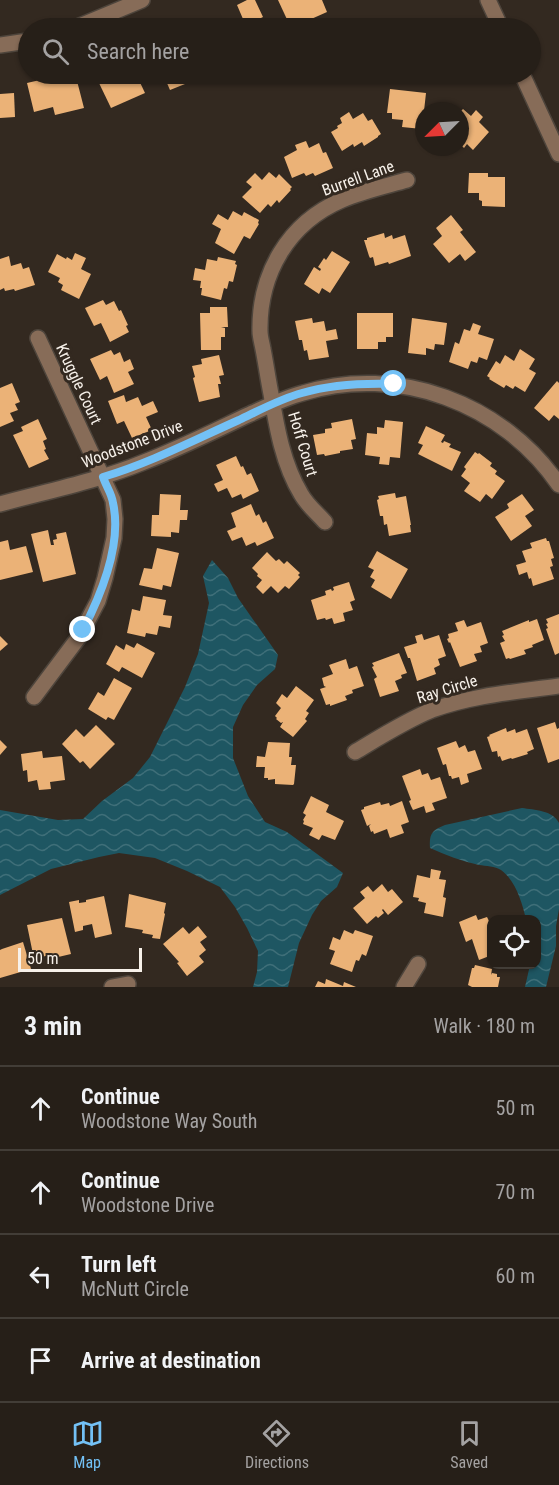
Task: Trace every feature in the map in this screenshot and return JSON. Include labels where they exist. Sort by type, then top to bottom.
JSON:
[{"type":"street","points":[[99,18],[142,0]]},
{"type":"street","points":[[488,0],[496,18]]},
{"type":"street","points":[[0,45],[18,42]]},
{"type":"street","points":[[527,84],[559,154]]},
{"type":"street","name":"Burrell Lane","points":[[273,404],[261,338],[260,315],[266,284],[278,256],[296,231],[327,207],[348,197],[407,180]]},
{"type":"street","name":"Kruggle Court","points":[[34,697],[79,637],[94,609],[103,586],[114,538],[115,519],[113,500],[38,338]]},
{"type":"street","name":"Woodstone Drive","points":[[0,504],[103,477],[156,458],[302,393],[355,384],[394,384],[431,392],[462,403],[496,422],[527,446],[559,485]]},
{"type":"street","name":"Hoff Court","points":[[273,404],[278,436],[294,483],[304,499],[325,522]]},
{"type":"street","name":"Ray Circle","points":[[355,752],[403,724],[449,705],[489,695],[559,686]]},
{"type":"street","points":[[404,987],[418,964]]},
{"type":"street","points":[[112,987],[128,984]]},
{"type":"water","points":[[212,560],[228,578],[238,598],[278,655],[275,669],[257,685],[243,705],[233,727],[233,758],[248,796],[265,822],[287,832],[343,873],[337,887],[321,901],[312,915],[299,943],[288,987],[253,987],[257,972],[258,951],[235,907],[220,887],[155,858],[119,853],[99,857],[51,869],[0,895],[0,810],[58,820],[83,819],[102,801],[133,778],[150,757],[185,687],[198,654],[209,603],[203,576]]},
{"type":"water","points":[[522,808],[548,813],[559,823],[559,909],[556,946],[546,987],[525,987],[529,969],[541,969],[541,915],[525,915],[518,893],[511,880],[501,870],[466,862],[430,848],[432,833],[445,825]]},
{"type":"building","points":[[247,0],[255,0],[263,17],[243,18],[237,5]]},
{"type":"building","points":[[278,0],[322,0],[327,12],[314,18],[286,18]]},
{"type":"building","points":[[27,84],[78,84],[84,108],[55,115],[53,107],[34,112]]},
{"type":"building","points":[[99,84],[141,84],[145,93],[111,108]]},
{"type":"building","points":[[167,84],[185,84],[170,90]]},
{"type":"building","points":[[390,89],[426,93],[425,102],[415,102],[415,128],[402,127],[403,120],[392,119],[392,113],[387,113]]},
{"type":"building","points":[[14,93],[15,117],[0,118],[0,94]]},
{"type":"building","points":[[476,110],[483,117],[479,122],[489,132],[473,150],[469,146],[469,114],[471,116]]},
{"type":"building","points":[[349,112],[353,119],[363,113],[368,121],[372,119],[381,134],[364,146],[362,142],[354,147],[353,144],[342,151],[331,132],[342,123],[340,118]]},
{"type":"building","points":[[306,141],[309,148],[319,143],[333,168],[315,176],[313,173],[306,176],[304,173],[292,178],[284,157],[297,150],[295,145]]},
{"type":"building","points":[[269,172],[276,178],[279,174],[292,187],[279,203],[277,200],[271,207],[268,204],[260,213],[242,197],[252,187],[246,182],[255,173],[262,180]]},
{"type":"building","points":[[469,173],[488,173],[488,177],[505,177],[505,207],[482,206],[479,193],[468,193]]},
{"type":"building","points":[[233,211],[242,216],[244,212],[259,220],[250,239],[244,236],[234,254],[215,243],[221,229],[212,224],[218,214],[228,220]]},
{"type":"building","points":[[451,215],[463,230],[460,232],[476,252],[465,261],[460,254],[449,263],[433,244],[442,236],[436,228]]},
{"type":"building","points":[[384,233],[385,238],[392,235],[393,239],[405,235],[411,256],[389,264],[388,262],[375,266],[364,240]]},
{"type":"building","points":[[332,251],[350,262],[330,293],[322,288],[319,294],[304,284],[314,267],[320,271],[318,267]]},
{"type":"building","points":[[75,253],[86,258],[81,269],[91,274],[79,299],[61,290],[63,285],[58,282],[60,278],[48,272],[57,254],[72,260]]},
{"type":"building","points":[[9,256],[11,266],[21,263],[23,269],[29,267],[35,285],[15,291],[14,289],[5,291],[4,288],[0,290],[0,259]]},
{"type":"building","points":[[218,257],[236,261],[237,265],[233,282],[229,281],[227,289],[224,288],[221,300],[201,295],[201,281],[193,280],[195,268],[205,270],[207,259],[217,261]]},
{"type":"building","points":[[103,300],[106,305],[114,301],[128,325],[126,326],[129,332],[110,342],[101,323],[94,326],[85,308]]},
{"type":"building","points":[[210,307],[227,307],[228,327],[221,327],[225,328],[225,337],[221,337],[221,350],[201,350],[200,313],[210,313]]},
{"type":"building","points":[[357,313],[393,313],[393,337],[386,337],[386,342],[378,342],[378,349],[357,349]]},
{"type":"building","points":[[312,318],[313,323],[324,321],[326,331],[336,329],[338,339],[326,341],[329,357],[309,360],[302,340],[299,340],[295,321]]},
{"type":"building","points":[[412,318],[447,323],[444,345],[435,344],[434,350],[426,348],[426,355],[408,353]]},
{"type":"building","points":[[473,323],[481,326],[478,334],[494,339],[487,360],[479,357],[477,363],[471,361],[468,369],[449,362],[455,342],[459,344],[464,329],[470,331]]},
{"type":"building","points":[[520,349],[535,359],[529,369],[536,373],[525,392],[515,386],[513,389],[506,385],[504,388],[487,376],[496,361],[500,364],[505,355],[514,361]]},
{"type":"building","points":[[111,350],[114,355],[120,352],[124,362],[130,359],[134,369],[128,372],[134,384],[114,393],[107,376],[100,380],[90,359]]},
{"type":"building","points":[[219,355],[224,375],[219,376],[220,397],[199,402],[192,366],[202,364],[201,359]]},
{"type":"building","points":[[557,381],[559,383],[559,419],[554,415],[549,421],[534,408]]},
{"type":"building","points":[[12,383],[20,402],[15,404],[18,410],[10,413],[14,421],[0,427],[0,388]]},
{"type":"building","points":[[124,395],[126,402],[138,397],[142,406],[153,401],[158,412],[146,417],[152,430],[132,438],[124,421],[117,424],[108,401]]},
{"type":"building","points":[[38,419],[47,439],[43,441],[46,449],[44,450],[49,459],[29,468],[13,435],[23,431],[21,427]]},
{"type":"building","points":[[352,419],[356,439],[351,440],[353,449],[325,456],[324,454],[317,455],[313,435],[325,433],[325,429],[332,428],[331,423]]},
{"type":"building","points":[[385,420],[403,422],[400,458],[390,457],[389,465],[379,464],[380,457],[365,455],[367,433],[377,434],[377,427],[384,428]]},
{"type":"building","points":[[426,426],[445,435],[441,442],[451,444],[449,447],[461,452],[452,471],[418,454],[423,445],[418,443]]},
{"type":"building","points":[[475,452],[492,463],[490,466],[497,471],[495,474],[505,481],[492,499],[486,494],[480,502],[464,491],[470,483],[461,476],[466,469],[464,467]]},
{"type":"building","points":[[236,456],[247,475],[251,473],[259,491],[243,499],[241,494],[232,498],[227,488],[218,492],[214,484],[223,480],[216,465]]},
{"type":"building","points":[[395,493],[396,498],[406,496],[411,532],[389,536],[387,524],[384,525],[383,516],[380,516],[377,500],[378,496]]},
{"type":"building","points":[[160,494],[181,495],[180,510],[188,510],[187,520],[180,520],[179,533],[171,532],[171,537],[151,536],[152,515],[159,515]]},
{"type":"building","points":[[522,494],[534,510],[525,516],[532,526],[511,541],[495,517],[509,508],[507,504]]},
{"type":"building","points":[[251,504],[256,516],[259,514],[263,523],[266,521],[274,538],[257,546],[255,542],[246,546],[242,537],[232,541],[227,531],[236,527],[231,513]]},
{"type":"building","points":[[48,530],[51,545],[54,545],[53,540],[57,539],[56,534],[66,532],[76,574],[43,582],[31,534]]},
{"type":"building","points":[[546,538],[554,558],[551,559],[553,566],[550,567],[554,579],[533,586],[527,572],[519,575],[516,565],[526,562],[522,551],[532,548],[530,543]]},
{"type":"building","points":[[8,540],[10,550],[26,546],[33,572],[0,580],[0,542]]},
{"type":"building","points":[[157,548],[179,553],[171,587],[163,585],[162,590],[139,585],[144,568],[152,569]]},
{"type":"building","points":[[377,551],[408,569],[391,599],[371,587],[375,580],[370,577],[374,570],[368,567]]},
{"type":"building","points":[[267,552],[276,561],[279,559],[284,564],[287,561],[300,573],[298,575],[300,577],[289,589],[285,586],[278,593],[271,586],[263,594],[256,587],[262,580],[252,568]]},
{"type":"building","points":[[349,582],[355,600],[350,602],[353,610],[343,613],[345,621],[334,624],[332,618],[317,620],[311,600],[326,595],[325,591],[334,590],[333,587]]},
{"type":"building","points":[[143,596],[166,600],[163,615],[172,616],[170,628],[159,626],[157,635],[146,633],[145,637],[127,633],[132,609],[140,611]]},
{"type":"building","points":[[559,614],[559,653],[555,655],[546,629],[548,623],[546,619]]},
{"type":"building","points":[[537,619],[544,640],[524,650],[526,654],[506,659],[500,643],[505,641],[502,631]]},
{"type":"building","points":[[464,620],[467,627],[481,622],[488,643],[480,646],[482,652],[474,654],[477,661],[460,667],[447,639],[448,634],[458,631],[455,623]]},
{"type":"building","points":[[422,634],[424,640],[439,635],[446,656],[438,659],[440,665],[434,668],[436,674],[417,681],[404,647],[417,643],[415,636]]},
{"type":"building","points":[[0,636],[8,644],[0,651]]},
{"type":"building","points":[[137,643],[155,653],[142,678],[122,667],[119,672],[106,664],[116,645],[124,650],[126,644],[134,648]]},
{"type":"building","points":[[399,653],[407,673],[395,681],[399,691],[380,697],[372,663]]},
{"type":"building","points":[[346,659],[349,669],[357,666],[364,686],[352,690],[353,693],[345,696],[347,700],[330,706],[330,704],[326,705],[320,689],[326,687],[322,678],[333,674],[329,665]]},
{"type":"building","points":[[114,678],[132,688],[114,720],[108,717],[106,720],[88,709],[98,692],[104,696]]},
{"type":"building","points":[[296,686],[314,700],[306,711],[309,713],[305,719],[307,721],[293,737],[280,727],[283,722],[281,723],[275,716],[281,708],[276,703],[282,694],[287,698]]},
{"type":"building","points":[[555,722],[557,729],[559,728],[559,759],[548,763],[537,728]]},
{"type":"building","points":[[96,725],[115,744],[90,769],[83,761],[80,763],[62,744],[76,729],[84,737]]},
{"type":"building","points":[[506,728],[507,732],[515,729],[516,733],[527,729],[534,749],[527,752],[528,754],[502,761],[497,751],[492,752],[487,737]]},
{"type":"building","points":[[0,740],[7,747],[0,755]]},
{"type":"building","points":[[456,741],[459,748],[465,745],[468,752],[475,750],[482,769],[467,774],[469,782],[461,785],[459,777],[452,779],[449,776],[446,764],[443,765],[437,748]]},
{"type":"building","points":[[268,742],[290,743],[291,765],[296,765],[293,785],[275,784],[275,779],[264,778],[265,767],[256,767],[257,756],[265,757]]},
{"type":"building","points":[[42,751],[43,758],[62,756],[65,780],[50,782],[51,789],[39,790],[37,780],[28,782],[27,770],[23,771],[21,754]]},
{"type":"building","points":[[420,769],[422,775],[428,773],[431,780],[440,777],[447,798],[432,803],[435,810],[426,813],[424,806],[413,810],[402,776]]},
{"type":"building","points":[[311,796],[329,805],[326,812],[344,821],[335,840],[322,835],[319,840],[309,835],[313,828],[303,824],[306,815],[303,813]]},
{"type":"building","points":[[402,801],[409,822],[401,825],[404,833],[390,838],[387,829],[374,834],[373,831],[371,832],[369,826],[371,824],[367,826],[361,810],[364,807],[380,802],[381,805],[389,803],[390,806]]},
{"type":"building","points":[[431,869],[441,871],[439,879],[446,880],[443,917],[424,913],[426,903],[413,897],[417,875],[430,878]]},
{"type":"building","points":[[382,884],[388,892],[392,889],[403,902],[388,915],[383,909],[384,913],[378,918],[376,916],[367,924],[353,908],[365,898],[360,892],[368,886],[373,892]]},
{"type":"building","points":[[129,894],[166,903],[160,939],[142,933],[143,930],[125,927]]},
{"type":"building","points":[[104,896],[112,934],[95,938],[92,924],[83,926],[83,930],[75,932],[69,902],[79,900],[79,903],[86,902],[86,900]]},
{"type":"building","points":[[476,915],[478,920],[487,917],[487,957],[479,960],[472,939],[466,942],[459,922]]},
{"type":"building","points":[[62,918],[71,954],[54,958],[53,954],[34,959],[27,925]]},
{"type":"building","points":[[198,926],[207,937],[200,942],[206,950],[199,956],[204,962],[187,976],[177,963],[179,962],[163,944],[183,927],[189,934]]},
{"type":"building","points":[[344,930],[353,934],[355,930],[373,936],[366,956],[362,954],[359,961],[356,960],[352,972],[330,964],[335,951],[329,949],[333,937],[340,940]]},
{"type":"building","points":[[23,942],[31,969],[0,978],[0,950]]},
{"type":"building","points":[[475,965],[492,969],[491,975],[492,973],[497,974],[497,977],[500,977],[498,987],[468,985],[472,968]]},
{"type":"building","points":[[326,979],[343,986],[344,982],[356,987],[315,987],[318,981],[325,984]]},
{"type":"route","points":[[83,630],[98,601],[114,538],[113,500],[103,477],[156,458],[302,393],[347,384],[394,384]]}]
